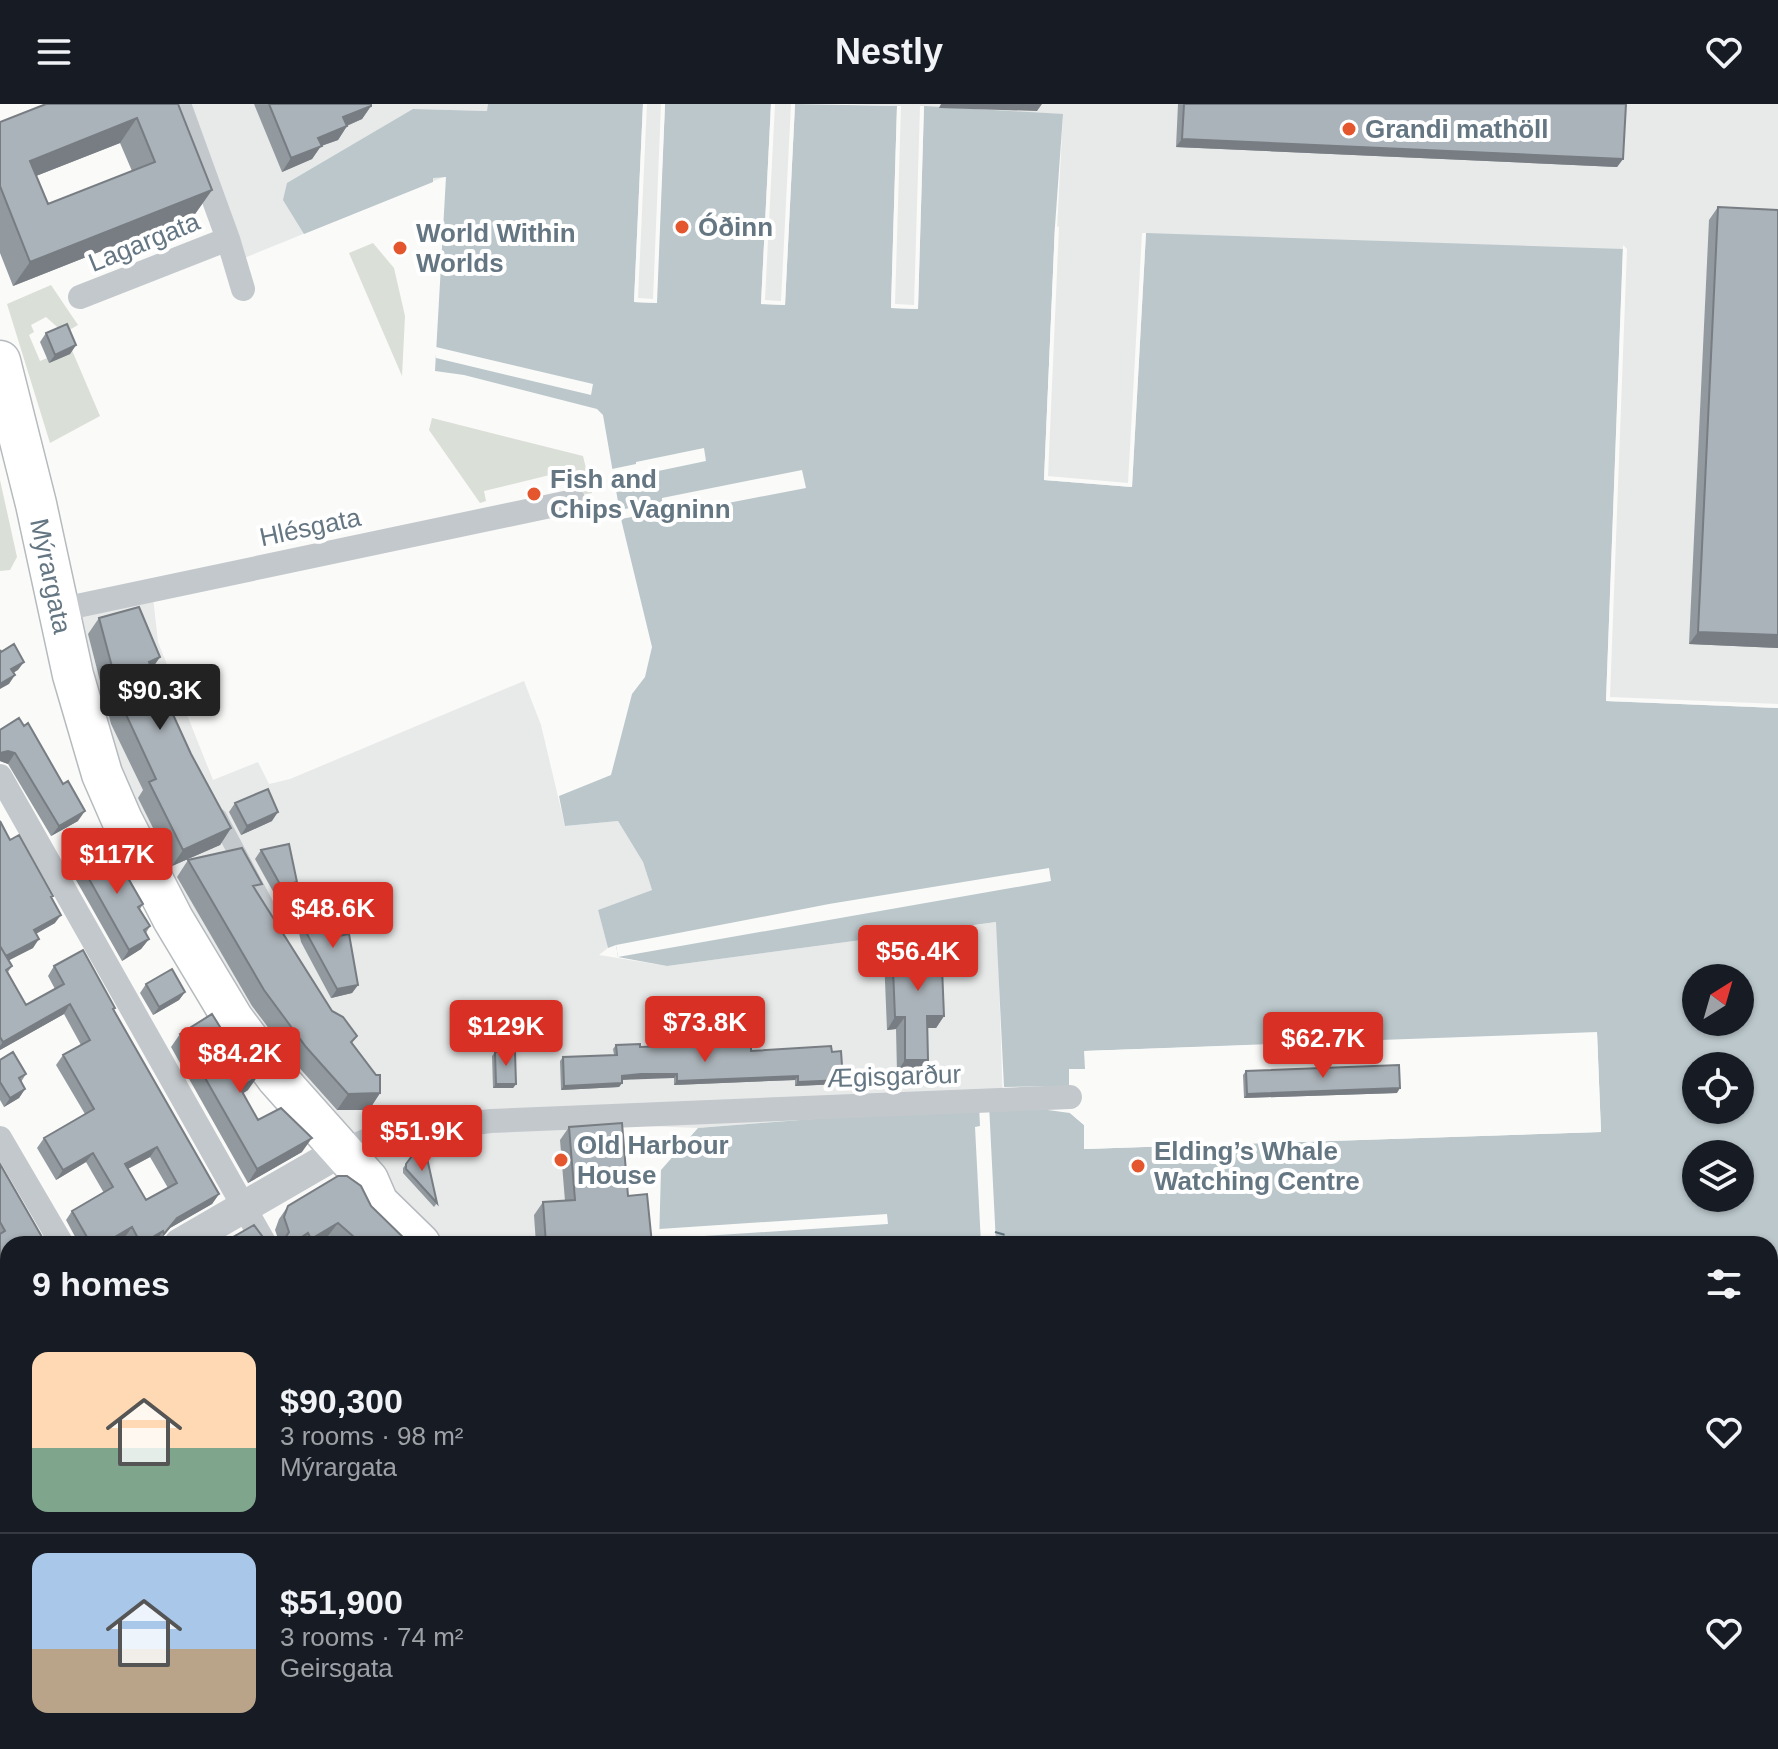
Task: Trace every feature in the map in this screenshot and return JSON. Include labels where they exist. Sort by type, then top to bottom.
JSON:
[{"type":"main road","name":"Mýrargata","points":[[3,385],[73,675],[102,774],[149,873],[208,981],[277,1078],[368,1180]]},
{"type":"main road","points":[[368,1180],[378,1203],[412,1236]]},
{"type":"main road","points":[[368,1180],[393,1192],[439,1236]]},
{"type":"street","points":[[179,104],[243,289]]},
{"type":"street","name":"Lagargata","points":[[80,297],[228,239]]},
{"type":"street","name":"Hlésgata","points":[[58,610],[574,501]]},
{"type":"street","points":[[0,776],[260,1236]]},
{"type":"street","points":[[218,817],[284,940]]},
{"type":"street","name":"Ægisgarður","points":[[341,1151],[382,1134],[491,1121],[1070,1097]]},
{"type":"street","points":[[0,1138],[57,1236]]},
{"type":"street","points":[[194,1236],[341,1151]]},
{"type":"shaded area","points":[[165,104],[488,104],[488,111],[413,109],[446,176],[232,263]]},
{"type":"shaded area","points":[[488,104],[643,104],[634,302],[656,303],[665,104],[771,104],[761,304],[785,305],[795,104],[897,106],[891,308],[918,309],[924,106],[1063,114],[1044,480],[1132,487],[1146,233],[1623,249],[1606,701],[1778,708],[1778,1236],[659,1236],[661,1170],[698,1128],[1003,1104],[1070,1113],[1084,1125],[1085,1149],[1601,1132],[1597,1033],[1085,1051],[1085,1069],[1069,1070],[1069,1086],[1004,1087],[996,922],[667,966],[618,957],[616,945],[608,948],[598,910],[652,890],[643,862],[618,821],[565,826],[559,796],[611,775],[632,694],[645,677],[652,647],[621,519],[603,415],[597,409],[464,375],[435,371],[446,177],[433,178],[433,182],[304,234],[283,200],[287,183],[413,109],[487,111]]},
{"type":"shaded area","points":[[643,104],[665,104],[657,303],[634,302]]},
{"type":"shaded area","points":[[771,104],[795,104],[785,305],[761,304]]},
{"type":"shaded area","points":[[841,104],[1778,104],[1778,708],[1606,701],[1132,487],[1044,480],[1063,114],[918,309],[891,308],[897,106]]},
{"type":"shaded area","points":[[373,243],[394,268],[405,316],[402,376],[349,253]]},
{"type":"shaded area","points":[[51,285],[78,325],[64,333],[46,317],[31,325],[34,332],[29,335],[40,361],[71,348],[100,416],[50,443],[7,304]]},
{"type":"shaded area","points":[[432,418],[583,456],[592,493],[581,495],[574,469],[484,491],[486,501],[480,503],[429,430]]},
{"type":"shaded area","points":[[0,480],[17,557],[10,570],[0,571]]},
{"type":"shaded area","points":[[153,597],[158,642],[213,780],[258,762],[269,784],[290,779],[524,681],[541,725],[565,826],[618,821],[643,862],[652,890],[598,910],[608,948],[599,955],[667,966],[997,922],[1003,1104],[698,1128],[620,1125],[632,1236],[428,1236],[292,1088],[102,774],[57,611]]},
{"type":"pier","points":[[643,104],[647,104],[638,298],[653,299],[661,104],[665,104],[657,303],[634,302]]},
{"type":"pier","points":[[771,104],[775,104],[765,300],[781,301],[791,104],[795,104],[785,305],[761,304]]},
{"type":"pier","points":[[897,106],[901,106],[895,304],[914,305],[920,106],[924,106],[918,309],[891,308]]},
{"type":"pier","points":[[1055,226],[1059,227],[1048,476],[1128,483],[1142,233],[1146,233],[1132,487],[1044,480]]},
{"type":"pier","points":[[1623,245],[1627,249],[1610,697],[1778,704],[1778,708],[1606,701]]},
{"type":"pier","points":[[436,347],[593,384],[591,395],[436,358]]},
{"type":"pier","points":[[704,448],[706,461],[639,475],[637,471],[613,477],[612,469]]},
{"type":"pier","points":[[802,470],[806,488],[666,515],[664,511],[621,519],[619,510],[662,502],[662,498]]},
{"type":"pier","points":[[1049,868],[1051,881],[618,957],[616,945],[829,904]]},
{"type":"pier","points":[[1597,1032],[1601,1132],[1084,1149],[1084,1125],[1070,1113],[1070,1109],[1087,1123],[1088,1145],[1597,1129],[1593,1037],[1088,1054],[1089,1071],[1073,1073],[1073,1087],[1069,1090],[1069,1069],[1085,1069],[1084,1051]]},
{"type":"pier","points":[[989,1104],[996,1236],[981,1236],[975,1127],[980,1126],[979,1105]]},
{"type":"pier","points":[[887,1214],[888,1224],[705,1236],[659,1236],[659,1229]]},
{"type":"building","points":[[46,104],[178,104],[212,190],[30,262],[0,186],[0,122]],"holes":[[[137,118],[155,162],[48,204],[30,161]]]},
{"type":"building","points":[[269,104],[371,106],[343,117],[347,126],[318,138],[322,146],[291,158]]},
{"type":"building","points":[[1184,104],[1626,104],[1623,159],[1182,139]]},
{"type":"building","points":[[1718,207],[1778,210],[1778,635],[1698,632]]},
{"type":"building","points":[[67,324],[76,345],[55,355],[46,333]]},
{"type":"building","points":[[139,607],[160,657],[149,662],[191,754],[231,828],[183,850],[149,782],[156,779],[123,708],[99,618]]},
{"type":"building","points":[[14,644],[24,662],[11,669],[15,675],[0,684],[0,650]]},
{"type":"building","points":[[19,718],[24,726],[28,723],[63,784],[68,781],[85,811],[59,826],[15,753],[0,753],[0,730]]},
{"type":"building","points":[[268,789],[278,812],[247,826],[235,803]]},
{"type":"building","points":[[0,821],[10,840],[19,835],[61,915],[34,930],[39,939],[6,956],[0,946]]},
{"type":"building","points":[[289,844],[297,882],[281,886],[261,850]]},
{"type":"building","points":[[96,847],[103,859],[114,854],[143,904],[138,907],[150,926],[144,930],[149,939],[129,950],[80,863],[83,861],[80,856]]},
{"type":"building","points":[[242,848],[262,884],[253,886],[332,1011],[343,1017],[357,1036],[351,1042],[376,1075],[380,1075],[380,1093],[348,1094],[306,1047],[264,990],[188,860]]},
{"type":"building","points":[[333,914],[338,936],[349,934],[358,985],[337,989],[307,934],[304,919]]},
{"type":"building","points":[[941,943],[944,1016],[927,1016],[928,1060],[905,1060],[905,1017],[895,1017],[892,945]]},
{"type":"building","points":[[0,946],[12,966],[6,970],[26,1005],[64,984],[54,966],[83,950],[113,1009],[219,1194],[177,1218],[164,1234],[163,1231],[155,1236],[137,1236],[132,1227],[117,1236],[86,1236],[72,1211],[113,1187],[93,1153],[63,1170],[44,1138],[94,1109],[63,1055],[90,1040],[70,1004],[3,1042],[0,1037]],"holes":[[[157,1147],[177,1183],[146,1200],[125,1164]]]},
{"type":"building","points":[[172,969],[185,992],[159,1007],[146,984]]},
{"type":"building","points":[[212,1014],[230,1043],[258,1076],[240,1088],[258,1120],[281,1108],[312,1138],[257,1169],[180,1034]]},
{"type":"building","points":[[751,1043],[751,1051],[831,1046],[832,1052],[841,1051],[843,1080],[798,1082],[798,1076],[677,1081],[677,1074],[641,1074],[622,1076],[622,1083],[564,1086],[563,1057],[617,1055],[616,1045]]},
{"type":"building","points":[[13,1052],[26,1074],[19,1078],[25,1089],[10,1098],[0,1082],[0,1060]]},
{"type":"building","points":[[495,1052],[515,1052],[516,1084],[496,1084]]},
{"type":"building","points":[[1399,1065],[1400,1088],[1247,1094],[1246,1071]]},
{"type":"building","points":[[622,1123],[628,1196],[647,1194],[651,1236],[545,1236],[543,1202],[575,1200],[569,1127]]},
{"type":"building","points":[[412,1156],[427,1158],[437,1203],[406,1169]]},
{"type":"building","points":[[0,1164],[41,1236],[0,1236],[5,1231],[0,1222]]},
{"type":"building","points":[[338,1176],[347,1176],[361,1186],[371,1206],[402,1236],[353,1236],[338,1223],[316,1236],[308,1233],[286,1236],[289,1232],[284,1217],[288,1206]]},
{"type":"building","points":[[254,1225],[262,1236],[235,1236]]},
{"type":"ferry route","points":[[995,1232],[1009,1236]]},
{"type":"place","name":"Grandi mathöll","points":[[1349,129]]},
{"type":"place","name":"Óðinn","points":[[682,227]]},
{"type":"place","name":"World Within Worlds","points":[[400,248]]},
{"type":"place","name":"Fish and Chips Vagninn","points":[[534,494]]},
{"type":"place","name":"Old Harbour House","points":[[561,1160]]},
{"type":"place","name":"Elding’s Whale Watching Centre","points":[[1138,1166]]}]
